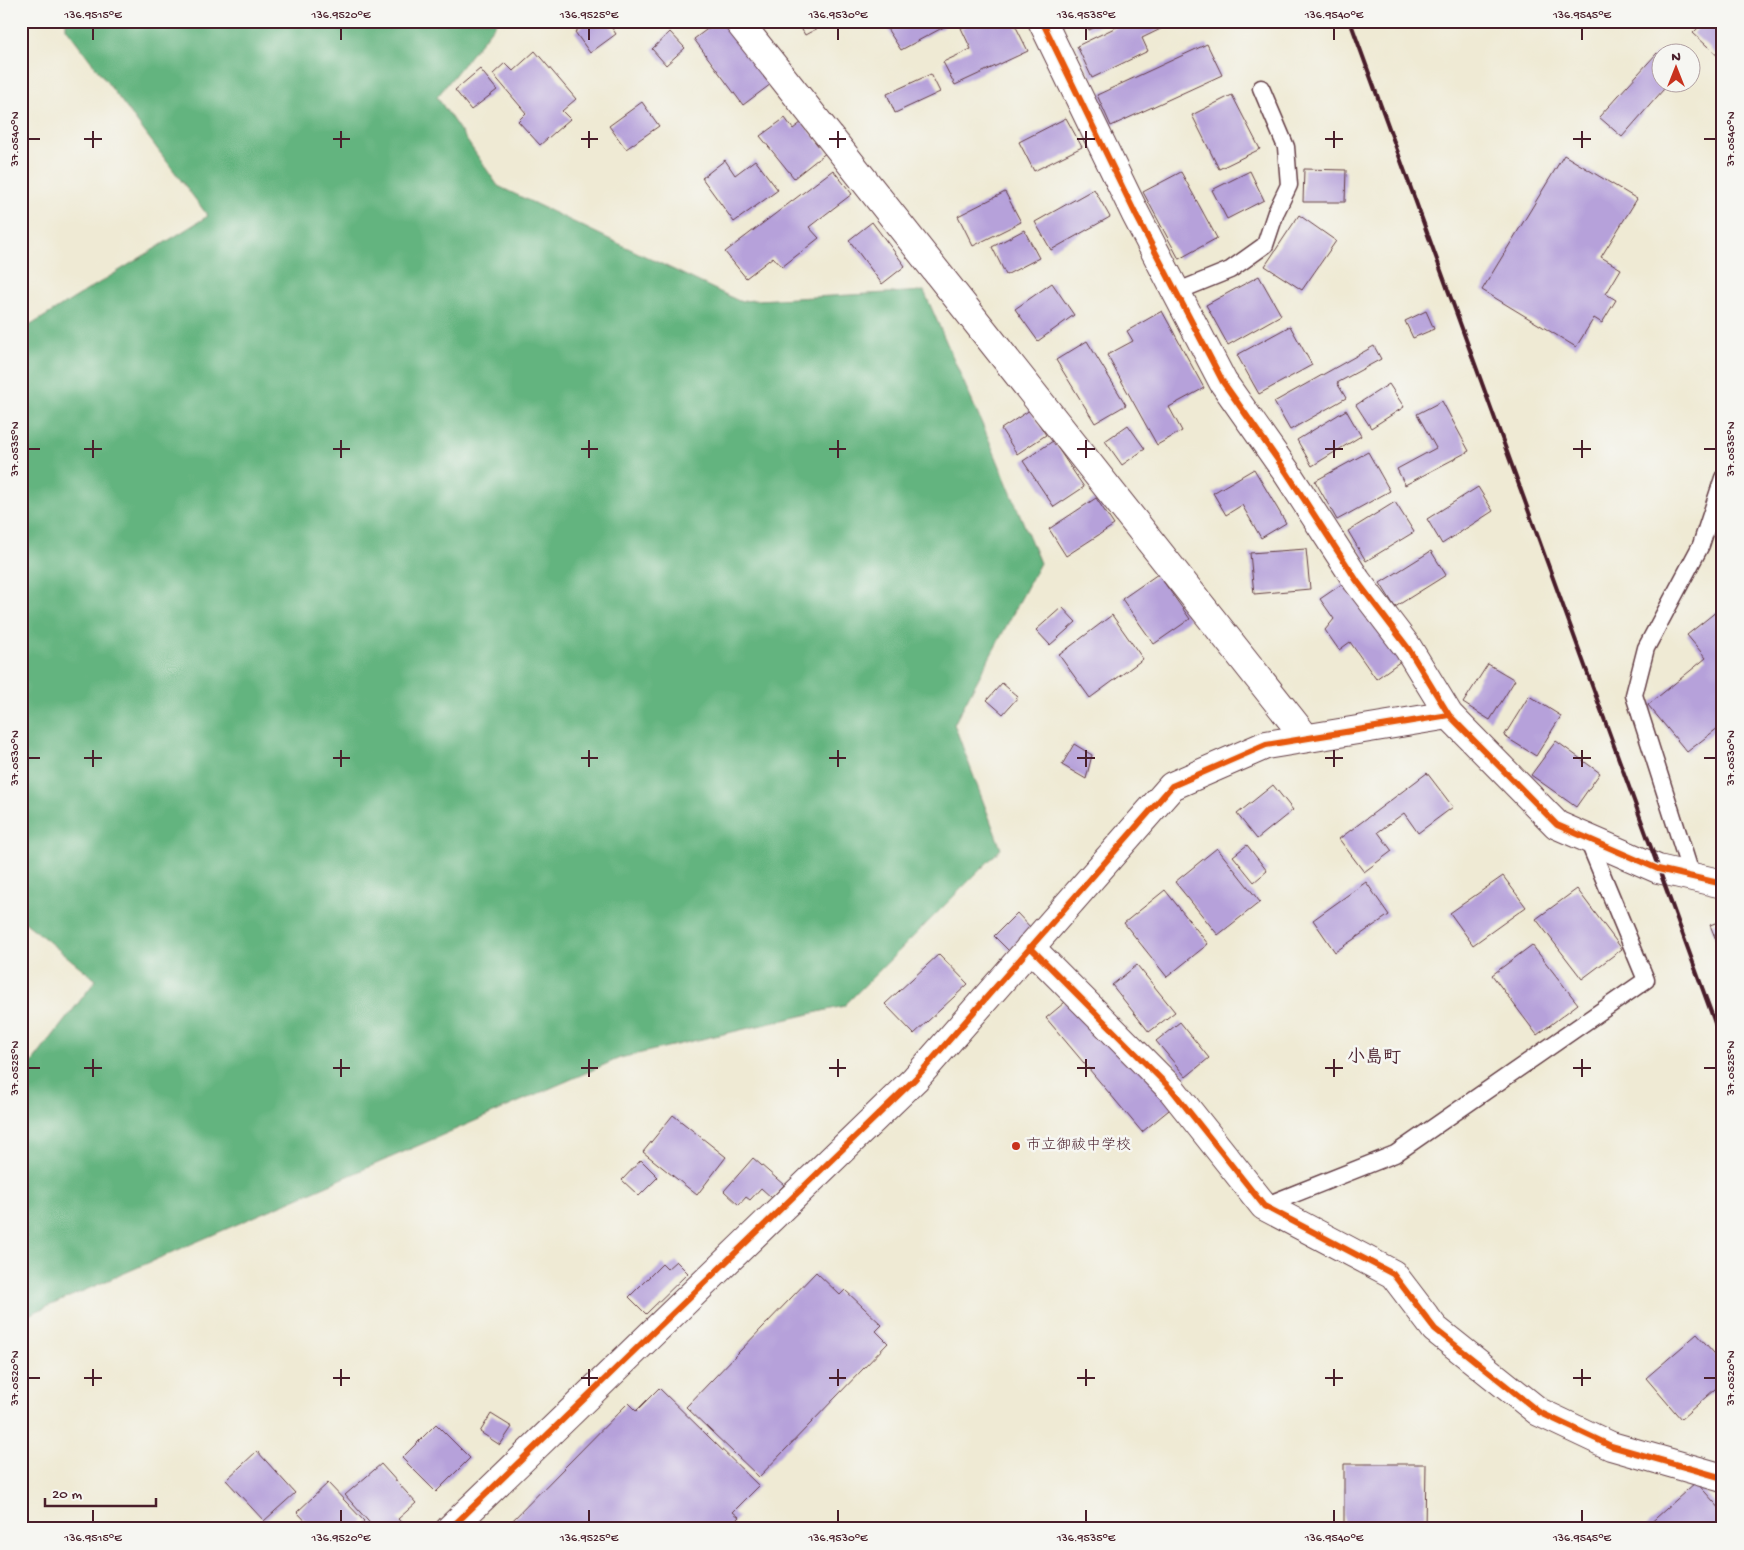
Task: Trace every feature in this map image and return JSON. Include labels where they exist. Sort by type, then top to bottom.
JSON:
[{"type":"street","points":[[738,21],[1306,738]]},
{"type":"street","points":[[1042,21],[1135,213],[1223,382],[1287,473],[1357,581],[1408,648],[1449,714],[1557,825],[1658,869],[1723,884]]},
{"type":"street","points":[[450,1529],[915,1079],[1172,786],[1266,745],[1449,714]]},
{"type":"street","points":[[1030,947],[1172,1090],[1264,1206],[1393,1274],[1435,1329],[1539,1412],[1611,1446],[1723,1478]]},
{"type":"lane","points":[[1176,292],[1230,270],[1265,245],[1276,212],[1289,185],[1286,147],[1261,88]]},
{"type":"lane","points":[[1692,877],[1634,695],[1646,648],[1701,545],[1723,478]]},
{"type":"lane","points":[[1264,1206],[1395,1154],[1646,980],[1587,838]]},
{"type":"green space","points":[[66,21],[498,21],[437,97],[498,186],[739,301],[924,291],[1040,563],[954,724],[1001,849],[844,1006],[620,1058],[21,1318],[21,1077],[96,980],[21,919],[21,441],[27,439],[21,397],[21,331],[208,216],[66,28]]},
{"type":"building","points":[[589,21],[607,21],[616,34],[590,53],[575,32]]},
{"type":"building","points":[[718,21],[725,21],[771,84],[743,105],[694,39]]},
{"type":"building","points":[[797,21],[831,21],[805,35]]},
{"type":"building","points":[[882,21],[955,21],[901,50]]},
{"type":"building","points":[[976,21],[1013,21],[1028,51],[955,85],[943,62],[971,49],[961,28]]},
{"type":"building","points":[[1085,21],[1108,21],[1089,30]]},
{"type":"building","points":[[1129,21],[1177,21],[1142,38],[1148,51],[1092,78],[1077,46]]},
{"type":"building","points":[[1705,21],[1723,21],[1723,57],[1721,59],[1693,33]]},
{"type":"building","points":[[670,32],[685,48],[666,65],[652,49]]},
{"type":"building","points":[[1207,44],[1222,75],[1111,126],[1097,95]]},
{"type":"building","points":[[535,51],[576,99],[562,111],[570,119],[540,145],[518,121],[526,113],[493,74],[505,63],[513,71]]},
{"type":"building","points":[[1652,59],[1652,92],[1661,92],[1622,137],[1599,117]]},
{"type":"building","points":[[480,69],[497,90],[471,110],[455,90]]},
{"type":"building","points":[[931,74],[940,92],[895,113],[887,94]]},
{"type":"building","points":[[1232,95],[1260,149],[1219,169],[1192,115]]},
{"type":"building","points":[[642,102],[659,126],[626,149],[609,126]]},
{"type":"building","points":[[785,118],[793,129],[802,122],[827,152],[794,178],[760,136]]},
{"type":"building","points":[[1066,118],[1082,147],[1034,171],[1019,142]]},
{"type":"building","points":[[1564,155],[1637,199],[1601,257],[1621,269],[1606,294],[1616,300],[1602,323],[1594,318],[1576,347],[1482,290]]},
{"type":"building","points":[[725,160],[735,175],[755,160],[778,190],[734,222],[702,178]]},
{"type":"building","points":[[1304,169],[1346,170],[1345,202],[1303,202]]},
{"type":"building","points":[[833,170],[852,194],[809,227],[819,238],[782,267],[773,257],[746,278],[725,252]]},
{"type":"building","points":[[1250,171],[1264,200],[1227,219],[1212,190]]},
{"type":"building","points":[[1181,172],[1217,238],[1179,259],[1143,192]]},
{"type":"building","points":[[1094,189],[1110,217],[1051,250],[1035,222]]},
{"type":"building","points":[[1005,192],[1021,222],[973,246],[958,216]]},
{"type":"building","points":[[1299,215],[1336,241],[1302,290],[1265,266]]},
{"type":"building","points":[[872,222],[905,266],[882,284],[849,240]]},
{"type":"building","points":[[1024,230],[1039,258],[1006,275],[992,247]]},
{"type":"building","points":[[1723,253],[1723,277],[1716,275]]},
{"type":"building","points":[[1259,276],[1281,315],[1228,345],[1206,305]]},
{"type":"building","points":[[1052,283],[1074,315],[1038,341],[1015,309]]},
{"type":"building","points":[[1162,311],[1204,388],[1169,407],[1182,431],[1157,445],[1107,355],[1133,341],[1127,331]]},
{"type":"building","points":[[1426,311],[1434,329],[1413,338],[1405,321]]},
{"type":"building","points":[[1290,326],[1312,365],[1259,394],[1237,355]]},
{"type":"building","points":[[1087,341],[1126,405],[1095,423],[1056,360]]},
{"type":"building","points":[[1374,346],[1381,359],[1337,383],[1346,398],[1290,430],[1274,402]]},
{"type":"building","points":[[1389,384],[1404,407],[1371,428],[1356,405]]},
{"type":"building","points":[[1442,401],[1469,451],[1405,485],[1397,469],[1436,448],[1417,414]]},
{"type":"building","points":[[1030,410],[1046,435],[1017,454],[1001,429]]},
{"type":"building","points":[[1346,410],[1361,436],[1312,466],[1297,440]]},
{"type":"building","points":[[1128,425],[1145,449],[1122,465],[1105,441]]},
{"type":"building","points":[[1053,441],[1084,487],[1054,507],[1023,461]]},
{"type":"building","points":[[1368,452],[1390,491],[1337,520],[1315,481]]},
{"type":"building","points":[[1254,469],[1286,523],[1261,538],[1242,505],[1226,515],[1213,493]]},
{"type":"building","points":[[1478,487],[1493,511],[1442,544],[1427,519]]},
{"type":"building","points":[[1096,498],[1114,525],[1066,556],[1049,529]]},
{"type":"building","points":[[1395,502],[1414,532],[1366,561],[1348,531]]},
{"type":"building","points":[[1306,549],[1310,589],[1254,594],[1250,553]]},
{"type":"building","points":[[1431,551],[1446,575],[1395,607],[1380,583]]},
{"type":"building","points":[[1158,574],[1190,619],[1154,644],[1122,599]]},
{"type":"building","points":[[1345,582],[1401,661],[1376,679],[1350,642],[1339,650],[1325,630],[1334,619],[1320,599]]},
{"type":"building","points":[[1062,607],[1076,622],[1050,645],[1036,630]]},
{"type":"building","points":[[1717,611],[1723,618],[1723,724],[1687,752],[1648,705],[1706,658],[1687,635]]},
{"type":"building","points":[[1112,615],[1143,659],[1090,698],[1059,655]]},
{"type":"building","points":[[1488,664],[1515,680],[1490,720],[1463,703]]},
{"type":"building","points":[[1002,683],[1018,697],[1003,714],[987,700]]},
{"type":"building","points":[[1529,696],[1561,716],[1536,756],[1504,736]]},
{"type":"building","points":[[1556,741],[1600,773],[1576,807],[1531,775]]},
{"type":"building","points":[[1074,744],[1092,755],[1086,779],[1062,765]]},
{"type":"building","points":[[1427,773],[1453,807],[1418,833],[1404,813],[1378,832],[1392,851],[1364,872],[1339,839]]},
{"type":"building","points":[[1273,785],[1293,810],[1257,839],[1237,814]]},
{"type":"building","points":[[1247,845],[1267,871],[1254,882],[1233,856]]},
{"type":"building","points":[[1217,848],[1260,902],[1218,935],[1175,882]]},
{"type":"building","points":[[1503,876],[1526,907],[1473,945],[1450,913]]},
{"type":"building","points":[[1366,882],[1389,915],[1335,952],[1313,920]]},
{"type":"building","points":[[1577,889],[1622,949],[1582,979],[1536,919]]},
{"type":"building","points":[[1165,890],[1208,944],[1167,977],[1124,923]]},
{"type":"building","points":[[1017,913],[1032,929],[1009,951],[994,936]]},
{"type":"building","points":[[1723,920],[1723,957],[1710,925]]},
{"type":"building","points":[[1532,945],[1578,1004],[1537,1035],[1492,975]]},
{"type":"building","points":[[939,954],[968,984],[914,1034],[885,1004]]},
{"type":"building","points":[[1137,965],[1175,1012],[1149,1032],[1112,985]]},
{"type":"building","points":[[1077,992],[1174,1106],[1142,1132],[1046,1018]]},
{"type":"building","points":[[1180,1022],[1209,1058],[1186,1077],[1156,1041]]},
{"type":"building","points":[[673,1115],[726,1157],[697,1195],[643,1152]]},
{"type":"building","points":[[753,1158],[784,1185],[772,1198],[761,1188],[750,1200],[746,1197],[739,1205],[724,1191]]},
{"type":"building","points":[[641,1160],[658,1177],[639,1196],[622,1180]]},
{"type":"building","points":[[676,1261],[688,1273],[646,1314],[629,1297],[662,1264],[667,1269]]},
{"type":"building","points":[[816,1272],[840,1295],[845,1290],[882,1325],[876,1331],[888,1343],[759,1477],[686,1407]]},
{"type":"building","points":[[1697,1334],[1723,1363],[1723,1382],[1681,1419],[1646,1378]]},
{"type":"building","points":[[659,1388],[759,1486],[733,1512],[739,1517],[727,1529],[504,1529],[628,1403],[636,1411]]},
{"type":"building","points":[[491,1414],[512,1427],[500,1445],[480,1432]]},
{"type":"building","points":[[436,1424],[470,1458],[436,1492],[402,1458]]},
{"type":"building","points":[[257,1451],[295,1493],[264,1521],[226,1480]]},
{"type":"building","points":[[381,1464],[416,1503],[398,1519],[405,1529],[375,1529],[345,1495]]},
{"type":"building","points":[[1344,1464],[1426,1464],[1425,1529],[1344,1529]]},
{"type":"building","points":[[1696,1482],[1723,1512],[1723,1529],[1647,1529],[1646,1527]]},
{"type":"building","points":[[328,1483],[364,1521],[356,1529],[313,1529],[297,1512]]},
{"type":"railway","points":[[1350,21],[1723,1045]]},
{"type":"cycle path","points":[[1042,21],[1135,213],[1223,382],[1287,473],[1357,581],[1408,648],[1449,715],[1557,825],[1658,869],[1723,884]]},
{"type":"cycle path","points":[[450,1529],[915,1079],[1172,786],[1266,745],[1449,715]]},
{"type":"cycle path","points":[[1030,947],[1172,1090],[1264,1206],[1393,1274],[1435,1329],[1539,1412],[1611,1446],[1723,1478]]},
{"type":"place","name":"市立御祓中学校","points":[[1016,1146]]},
{"type":"district","name":"小島町","points":[[1374,1058]]}]
